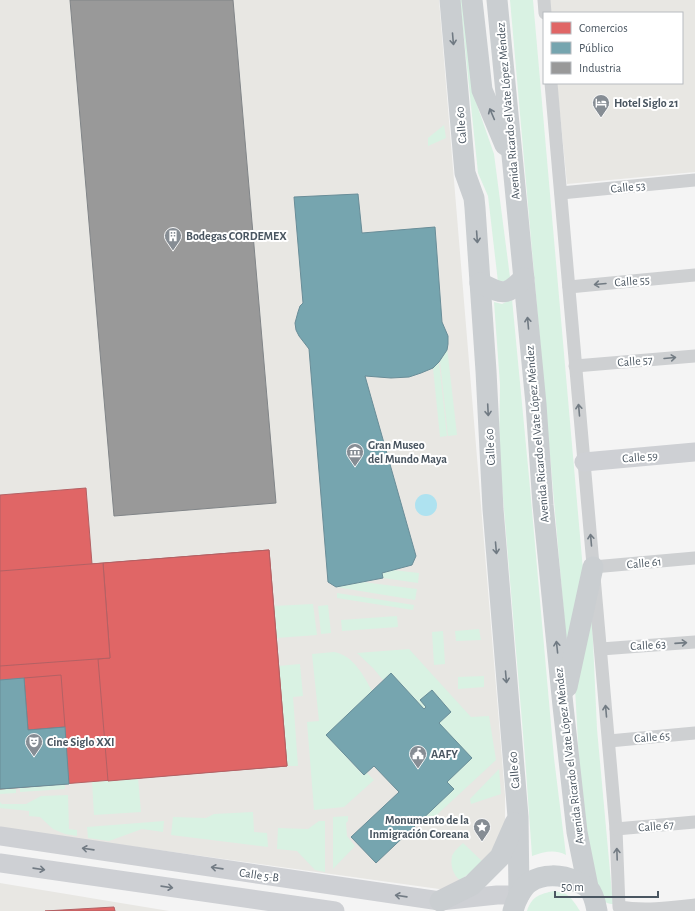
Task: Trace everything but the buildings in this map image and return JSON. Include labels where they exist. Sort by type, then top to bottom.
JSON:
[{"type":"main road","name":"Calle 60","points":[[450,0],[465,173],[474,198],[486,371],[493,509],[518,817],[516,903]]},
{"type":"main road","points":[[472,0],[482,90],[513,162]]},
{"type":"main road","name":"Avenida Ricardo el Vate López Méndez","points":[[498,0],[536,404],[543,505],[577,832],[588,887],[594,898],[604,910]]},
{"type":"main road","points":[[480,283],[500,292],[508,292],[515,288],[524,278]]},
{"type":"main road","points":[[563,706],[593,567]]},
{"type":"main road","points":[[440,901],[472,885],[500,857],[518,817]]},
{"type":"main road","points":[[516,903],[529,883],[539,878],[562,876],[588,887]]},
{"type":"street","points":[[544,0],[545,12]]},
{"type":"street","points":[[551,84],[616,830],[604,910],[695,906]]},
{"type":"street","name":"Calle 53","points":[[561,193],[695,180]]},
{"type":"street","name":"Calle 55","points":[[569,287],[695,275]]},
{"type":"street","name":"Calle 57","points":[[575,366],[695,356]]},
{"type":"street","name":"Calle 59","points":[[585,468],[695,452]]},
{"type":"street","name":"Calle 59","points":[[585,468],[695,464]]},
{"type":"street","name":"Calle 61","points":[[593,567],[695,558]]},
{"type":"street","name":"Calle 63","points":[[601,649],[695,642]]},
{"type":"street","name":"Calle 65","points":[[609,741],[695,733]]},
{"type":"street","name":"Calle 67","points":[[616,830],[695,822]]},
{"type":"street","name":"Calle 5-B","points":[[0,836],[440,901],[497,895],[516,903]]},
{"type":"street","name":"Calle 5-B","points":[[0,863],[335,911]]},
{"type":"shaded area","points":[[0,0],[439,0],[505,795],[505,822],[497,850],[449,889],[439,889],[0,828]]},
{"type":"shaded area","points":[[550,0],[695,0],[695,172],[567,184],[557,84],[683,84],[683,12],[551,12]]},
{"type":"shaded area","points":[[0,883],[169,911],[0,911]]},
{"type":"green space","points":[[460,0],[463,0],[477,105],[494,154],[510,277],[510,280],[498,282],[488,196],[478,173]]},
{"type":"green space","points":[[510,0],[533,0],[583,570],[567,649]]},
{"type":"green space","points":[[444,125],[446,138],[428,146],[428,138]]},
{"type":"green space","points":[[512,299],[554,758],[566,855],[557,852],[545,852],[532,856],[499,451],[500,385],[494,302],[502,304]]},
{"type":"green space","points":[[447,347],[457,435],[448,436],[440,361],[447,350]]},
{"type":"green space","points":[[439,362],[447,436],[440,437],[433,368]]},
{"type":"green space","points":[[393,570],[419,573],[418,583],[383,578],[382,573]]},
{"type":"green space","points":[[363,582],[417,589],[415,600],[336,587]]},
{"type":"green space","points":[[337,593],[414,605],[413,610],[337,598]]},
{"type":"green space","points":[[313,604],[317,635],[276,638],[273,606]]},
{"type":"green space","points":[[328,605],[331,633],[321,634],[318,606]]},
{"type":"green space","points":[[397,616],[398,627],[342,631],[341,620]]},
{"type":"green space","points":[[592,620],[597,729],[613,904],[609,904],[600,897],[586,839],[579,761],[574,670]]},
{"type":"green space","points":[[479,629],[481,640],[456,641],[455,631]]},
{"type":"green space","points":[[443,631],[445,664],[434,665],[432,632]]},
{"type":"green space","points":[[409,649],[471,717],[489,716],[496,760],[427,824],[422,819],[447,782],[439,723],[451,712],[432,690],[420,700],[426,707],[424,709],[391,673],[383,680],[357,653]]},
{"type":"green space","points":[[334,652],[347,657],[357,667],[372,691],[326,735],[363,775],[366,772],[374,780],[344,807],[314,810],[307,722],[319,721],[312,654]]},
{"type":"green space","points":[[300,664],[303,696],[293,697],[298,766],[287,766],[278,666]]},
{"type":"green space","points":[[484,676],[484,687],[458,689],[458,677]]},
{"type":"green space","points":[[499,769],[501,794],[471,804],[470,799]]},
{"type":"green space","points":[[138,778],[141,812],[94,815],[92,782]]},
{"type":"green space","points":[[65,784],[65,789],[20,792],[20,787]]},
{"type":"green space","points":[[16,787],[16,793],[0,794],[0,789]]},
{"type":"green space","points":[[68,795],[69,829],[77,830],[77,836],[65,834],[53,829],[40,817],[29,816],[29,811],[0,808],[0,802],[2,804],[26,804],[41,796]]},
{"type":"green space","points":[[253,812],[254,832],[267,833],[268,847],[171,835],[173,817],[206,818],[214,814]]},
{"type":"green space","points":[[348,816],[348,821],[346,823],[347,836],[355,846],[333,869],[333,817]]},
{"type":"green space","points":[[164,821],[163,832],[142,829],[109,841],[88,838],[87,827]]},
{"type":"green space","points":[[319,821],[325,821],[325,872],[315,870],[297,851],[277,849],[278,828],[308,829]]},
{"type":"green space","points":[[463,843],[484,863],[460,880],[454,873],[451,859],[454,852]]},
{"type":"green space","points":[[554,891],[567,894],[580,911],[527,911],[531,902],[537,896]]},
{"type":"water","points":[[426,494],[434,497],[437,505],[434,513],[426,516],[418,513],[415,505],[418,497]]},
{"type":"place","name":"Hotel Siglo 21","points":[[601,118]]},
{"type":"place","name":"Bodegas CORDEMEX","points":[[173,251]]},
{"type":"place","name":"Gran Museo del Mundo Maya","points":[[355,467]]},
{"type":"place","name":"Cine Siglo XXI","points":[[34,757]]},
{"type":"place","name":"AAFY","points":[[418,769]]},
{"type":"place","name":"Monumento de la Inmigración Coreana","points":[[482,842]]}]
